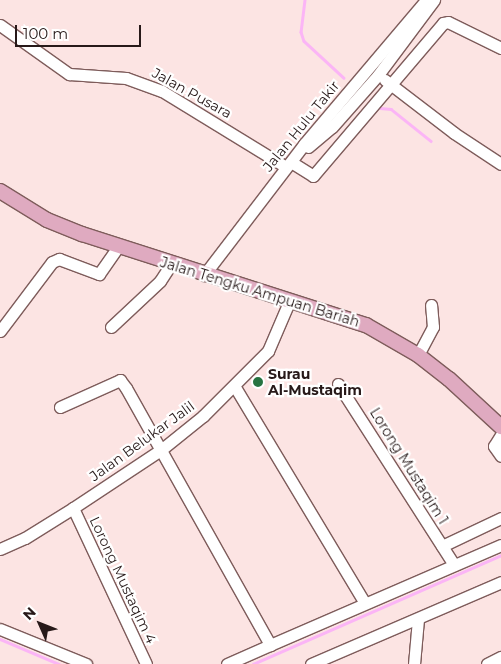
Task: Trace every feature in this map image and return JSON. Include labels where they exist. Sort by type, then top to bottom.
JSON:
[{"type":"main road","name":"Jalan Tengku Ampuan Bariah","points":[[0,190],[48,220],[118,246],[204,275],[366,325],[418,355],[498,420]]},
{"type":"street","name":"Jalan Hulu Takir","points":[[204,275],[288,164],[426,0]]},
{"type":"street","points":[[300,151],[332,127],[378,75],[434,0]]},
{"type":"street","points":[[391,84],[443,23],[448,22],[501,48]]},
{"type":"street","name":"Jalan Pusara","points":[[0,25],[69,74],[126,78],[162,91],[288,164],[314,176],[391,84]]},
{"type":"street","points":[[368,67],[460,137],[501,164]]},
{"type":"street","points":[[0,331],[52,262],[58,259],[99,274],[118,246]]},
{"type":"street","points":[[111,327],[160,280],[171,264]]},
{"type":"street","name":"Jalan Belukar Jalil","points":[[0,549],[25,538],[159,450],[235,387],[268,350],[289,302]]},
{"type":"street","points":[[418,355],[433,327],[431,305]]},
{"type":"street","points":[[60,407],[120,380],[270,645]]},
{"type":"street","name":"Lorong Mustaqim 1","points":[[338,384],[454,565]]},
{"type":"street","points":[[235,387],[365,603]]},
{"type":"street","points":[[501,435],[494,446],[501,456]]},
{"type":"street","name":"Lorong Mustaqim 4","points":[[73,508],[146,664]]},
{"type":"street","points":[[442,546],[501,518]]},
{"type":"street","points":[[227,664],[501,545]]},
{"type":"street","points":[[311,664],[501,582]]},
{"type":"street","points":[[414,664],[418,619]]},
{"type":"street","points":[[0,629],[86,664]]},
{"type":"street","points":[[487,664],[501,658]]},
{"type":"waterway","points":[[305,0],[301,32],[304,41],[344,78]]},
{"type":"waterway","points":[[380,108],[391,109],[431,141]]},
{"type":"waterway","points":[[253,664],[501,555]]},
{"type":"waterway","points":[[0,639],[59,664]]},
{"type":"place","name":"Surau Al-Mustaqim","points":[[258,382]]}]
